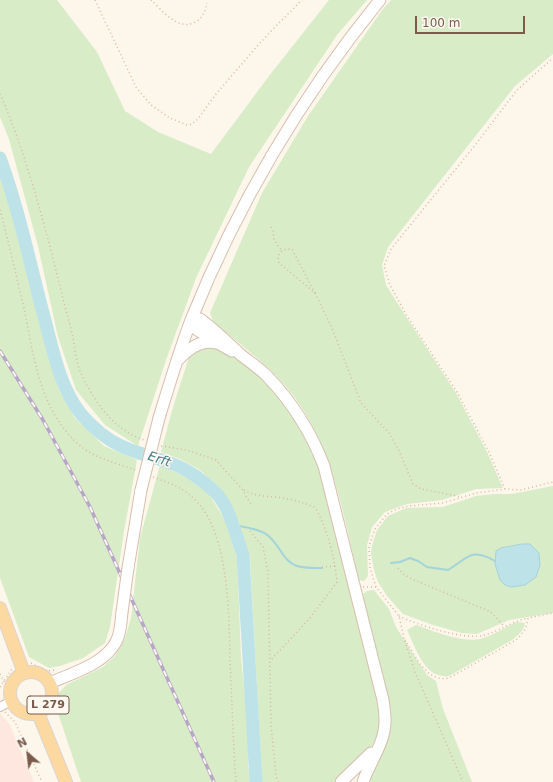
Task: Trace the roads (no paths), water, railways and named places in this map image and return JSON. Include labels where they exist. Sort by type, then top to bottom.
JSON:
[{"type":"main road","points":[[191,320],[232,227],[272,153],[324,72],[380,0]]},
{"type":"main road","points":[[191,320],[200,319],[216,331],[267,376],[291,402],[317,447],[324,466],[356,586],[383,700],[385,720],[382,738],[363,782]]},
{"type":"main road","points":[[191,320],[196,329],[218,343],[242,355]]},
{"type":"main road","name":"L 279","points":[[50,683],[95,662],[108,652],[118,638],[141,490],[159,418],[176,362],[191,320]]},
{"type":"main road","points":[[176,362],[185,352],[197,345],[208,342],[218,343]]},
{"type":"main road","points":[[0,608],[23,669]]},
{"type":"main road","name":"L 279","points":[[23,669],[45,677],[50,683],[52,697],[44,710],[38,713],[31,715],[25,714],[4,705],[10,695],[10,688],[13,681],[23,669]]},
{"type":"main road","name":"L 279","points":[[38,713],[66,782]]},
{"type":"main road","points":[[341,782],[370,755],[382,738]]},
{"type":"water","points":[[530,544],[539,553],[540,565],[536,577],[525,585],[511,587],[505,585],[500,580],[495,564],[496,551],[501,548]]},
{"type":"waterway","name":"Erft","points":[[0,158],[18,214],[57,364],[61,377],[73,403],[90,424],[115,443],[127,449],[178,466],[190,472],[215,492],[229,514],[243,555],[256,782]]},
{"type":"waterway","points":[[233,525],[254,529],[266,534],[274,541],[288,561],[297,566],[322,568]]},
{"type":"waterway","points":[[391,563],[400,562],[410,558],[427,567],[448,570],[465,558],[475,555],[487,557],[495,561]]},
{"type":"railway","points":[[0,351],[43,420],[90,507],[214,782]]}]
